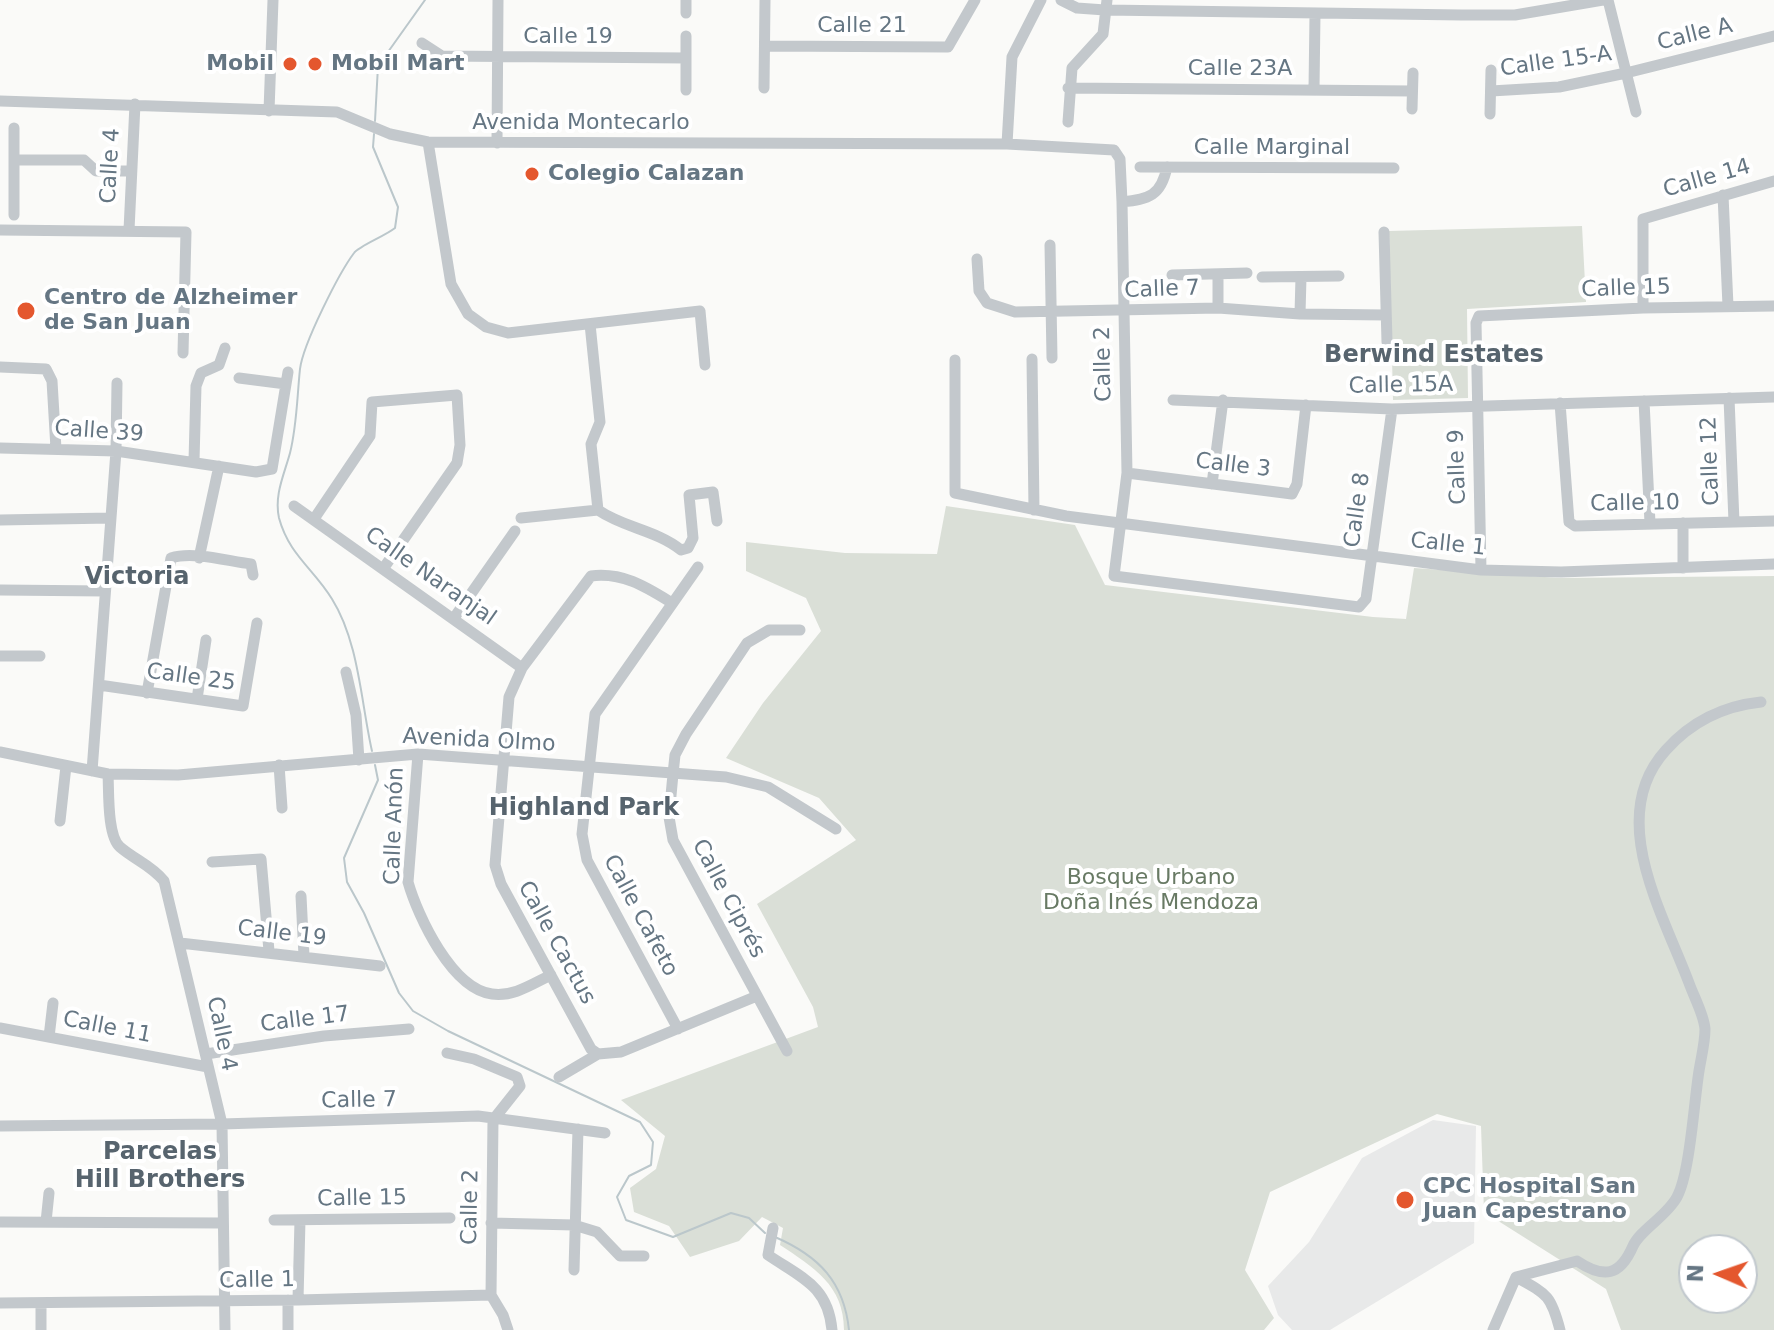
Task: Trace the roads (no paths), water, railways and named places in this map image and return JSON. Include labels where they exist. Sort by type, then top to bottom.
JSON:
[{"type":"street","points":[[269,111],[273,0]]},
{"type":"street","points":[[497,143],[498,0]]},
{"type":"street","points":[[686,0],[686,13]]},
{"type":"street","points":[[764,88],[765,0]]},
{"type":"street","name":"Calle 21","points":[[765,46],[948,47],[975,0]]},
{"type":"street","points":[[1007,144],[1012,57],[1041,0]]},
{"type":"street","points":[[1061,0],[1077,8],[1198,5],[1315,14],[1462,15],[1515,15],[1606,0],[1636,112]]},
{"type":"street","points":[[1462,0],[1462,15]]},
{"type":"street","points":[[1068,122],[1068,88],[1072,68],[1103,34],[1106,5]]},
{"type":"street","points":[[1314,89],[1315,14]]},
{"type":"street","points":[[686,36],[686,90]]},
{"type":"street","name":"Calle A","points":[[1626,73],[1774,36]]},
{"type":"street","name":"Calle 19","points":[[422,43],[442,56],[686,58]]},
{"type":"street","name":"Calle 15-A","points":[[1490,114],[1491,70]]},
{"type":"street","points":[[1412,109],[1413,73]]},
{"type":"street","name":"Calle 15-A","points":[[1491,91],[1559,87],[1626,73]]},
{"type":"street","name":"Calle 23A","points":[[1068,88],[1412,91]]},
{"type":"street","name":"Avenida Montecarlo","points":[[0,101],[337,112],[390,134],[428,142],[1007,144],[1114,150],[1120,159],[1122,202]]},
{"type":"street","name":"Calle 4","points":[[129,230],[135,104]]},
{"type":"street","points":[[14,128],[14,215]]},
{"type":"street","points":[[428,142],[451,284],[468,314],[486,327],[508,333],[700,311],[705,365]]},
{"type":"street","points":[[14,160],[84,160],[96,171],[130,171]]},
{"type":"street","points":[[1140,167],[1167,167]]},
{"type":"street","name":"Calle Marginal","points":[[1122,202],[1140,200],[1156,193],[1164,182],[1167,167],[1394,168]]},
{"type":"street","name":"Calle 14","points":[[1643,308],[1643,219],[1774,181]]},
{"type":"street","points":[[1723,195],[1728,306]]},
{"type":"street","name":"Calle 2","points":[[1122,202],[1127,473],[1114,576],[1353,606]]},
{"type":"street","points":[[0,230],[186,232],[183,353]]},
{"type":"street","points":[[1384,232],[1387,342]]},
{"type":"street","points":[[1050,245],[1052,358]]},
{"type":"street","name":"Calle 7","points":[[977,259],[979,291],[987,303],[1015,312],[1218,308],[1300,314],[1386,315]]},
{"type":"street","points":[[1172,275],[1247,273]]},
{"type":"street","points":[[1218,275],[1218,308]]},
{"type":"street","points":[[1262,277],[1339,276]]},
{"type":"street","points":[[1300,314],[1301,277]]},
{"type":"street","name":"Calle 15","points":[[1479,316],[1643,308],[1774,306]]},
{"type":"street","name":"Calle 9","points":[[1479,316],[1476,323],[1476,405],[1481,570]]},
{"type":"street","points":[[590,324],[600,422],[591,444],[598,510]]},
{"type":"street","points":[[194,461],[196,386],[201,373],[219,365],[225,348]]},
{"type":"street","points":[[1032,359],[1034,510]]},
{"type":"street","name":"Calle 1","points":[[955,360],[955,493],[1034,510],[1120,523],[1481,570],[1561,572],[1774,564]]},
{"type":"street","points":[[0,367],[46,369],[52,381],[56,449]]},
{"type":"street","name":"Calle 39","points":[[0,448],[116,451],[256,472],[272,469],[287,378],[239,378]]},
{"type":"street","points":[[92,771],[116,451],[117,383]]},
{"type":"street","points":[[314,519],[370,436],[372,402],[457,395],[460,445],[457,463],[383,569]]},
{"type":"street","name":"Calle 15A","points":[[1173,400],[1392,409],[1774,397]]},
{"type":"street","name":"Calle 12","points":[[1729,398],[1734,522]]},
{"type":"street","points":[[1212,484],[1223,400]]},
{"type":"street","points":[[1644,401],[1650,523]]},
{"type":"street","name":"Calle 10","points":[[1560,403],[1569,522],[1575,526],[1774,521]]},
{"type":"street","name":"Calle 3","points":[[1127,473],[1292,494],[1297,484],[1306,405]]},
{"type":"street","name":"Calle 8","points":[[1353,606],[1359,607],[1366,599],[1392,409]]},
{"type":"street","points":[[199,558],[219,466]]},
{"type":"street","points":[[521,518],[598,510],[614,521],[650,532],[681,550],[688,548],[693,538],[689,495],[713,492],[717,521]]},
{"type":"street","name":"Calle Naranjal","points":[[294,506],[522,668]]},
{"type":"street","points":[[0,520],[110,518]]},
{"type":"street","points":[[1683,523],[1683,568]]},
{"type":"street","points":[[454,618],[515,531]]},
{"type":"street","points":[[147,693],[171,558],[251,564],[253,575]]},
{"type":"street","name":"Calle Cafeto","points":[[678,1029],[587,860],[582,834],[595,714],[698,567]]},
{"type":"street","name":"Calle Cactus","points":[[598,1054],[591,1049],[501,884],[495,865],[509,697],[522,668],[591,576],[607,574],[639,582],[672,603]]},
{"type":"street","points":[[0,590],[105,591]]},
{"type":"street","name":"Calle 25","points":[[99,685],[243,706],[257,623]]},
{"type":"street","name":"Calle Ciprés","points":[[787,1051],[673,840],[669,817],[675,755],[747,643],[769,630],[800,630]]},
{"type":"street","points":[[197,699],[206,640]]},
{"type":"street","points":[[0,656],[40,656]]},
{"type":"street","points":[[346,672],[356,715],[359,760]]},
{"type":"street","points":[[1516,1277],[1577,1261],[1597,1272],[1608,1273],[1628,1259],[1635,1241],[1667,1212],[1682,1186],[1705,1028],[1643,868],[1639,813],[1645,782],[1655,762],[1684,729],[1736,705],[1761,702]]},
{"type":"street","name":"Avenida Olmo","points":[[0,754],[108,774],[178,775],[418,754],[726,777],[768,787],[836,829]]},
{"type":"street","name":"Calle Anón","points":[[418,754],[408,882],[413,899],[448,963],[468,985],[491,994],[515,993],[551,975]]},
{"type":"street","points":[[279,765],[282,808]]},
{"type":"street","points":[[60,821],[66,766]]},
{"type":"street","name":"Calle 4","points":[[108,774],[113,836],[118,846],[154,869],[164,881],[222,1124],[225,1330]]},
{"type":"street","points":[[212,862],[261,859],[269,951]]},
{"type":"street","points":[[301,896],[304,956]]},
{"type":"street","name":"Calle 19","points":[[180,943],[380,966]]},
{"type":"street","points":[[559,1077],[598,1054],[621,1052],[757,996]]},
{"type":"street","points":[[49,1037],[53,1003]]},
{"type":"street","name":"Calle 11","points":[[0,1028],[208,1067]]},
{"type":"street","name":"Calle 17","points":[[206,1054],[324,1036],[409,1029]]},
{"type":"street","points":[[447,1053],[474,1059],[517,1077],[520,1086],[493,1120]]},
{"type":"street","name":"Calle 7","points":[[0,1126],[222,1124],[478,1116],[605,1133]]},
{"type":"street","name":"Calle 2","points":[[491,1295],[493,1120]]},
{"type":"street","points":[[574,1270],[578,1129]]},
{"type":"street","points":[[46,1222],[49,1193]]},
{"type":"street","name":"Calle 15","points":[[274,1220],[450,1218]]},
{"type":"street","points":[[288,1330],[300,1220]]},
{"type":"street","points":[[0,1222],[223,1223]]},
{"type":"street","points":[[491,1223],[574,1225],[597,1232],[620,1256],[644,1256]]},
{"type":"street","points":[[773,1228],[768,1255],[816,1287],[830,1309],[832,1330]]},
{"type":"street","points":[[1493,1330],[1516,1277]]},
{"type":"street","points":[[1516,1277],[1545,1293],[1555,1309],[1560,1330]]},
{"type":"street","points":[[491,1295],[508,1330]]},
{"type":"street","name":"Calle 1","points":[[0,1303],[491,1295]]},
{"type":"street","points":[[41,1303],[41,1330]]},
{"type":"waterway","points":[[375,121],[378,66],[425,0]]},
{"type":"waterway","points":[[372,751],[348,634],[332,599],[295,552],[283,531],[278,501],[294,432],[300,369],[314,327],[354,253],[395,228],[398,207],[373,147],[374,134]]},
{"type":"waterway","points":[[375,765],[378,780],[344,858],[347,882],[399,993],[413,1011],[448,1031],[640,1122],[653,1142],[651,1165],[629,1176],[617,1197],[626,1220],[673,1237],[731,1213],[749,1218],[765,1233]]},
{"type":"waterway","points":[[775,1237],[791,1244],[827,1273],[842,1298],[849,1330]]},
{"type":"place","name":"Mobil","points":[[290,64]]},
{"type":"place","name":"Mobil Mart","points":[[315,64]]},
{"type":"place","name":"Colegio Calazan","points":[[532,174]]},
{"type":"place","name":"Centro de Alzheimer de San Juan","points":[[26,311]]},
{"type":"place","name":"CPC Hospital San Juan Capestrano","points":[[1405,1200]]},
{"type":"district","name":"Berwind Estates","points":[[1434,356]]},
{"type":"district","name":"Victoria","points":[[137,578]]},
{"type":"district","name":"Highland Park","points":[[584,809]]},
{"type":"district","name":"Parcelas Hill Brothers","points":[[160,1167]]},
{"type":"park label","name":"Bosque Urbano Doña Inés Mendoza","points":[[1151,890]]}]
